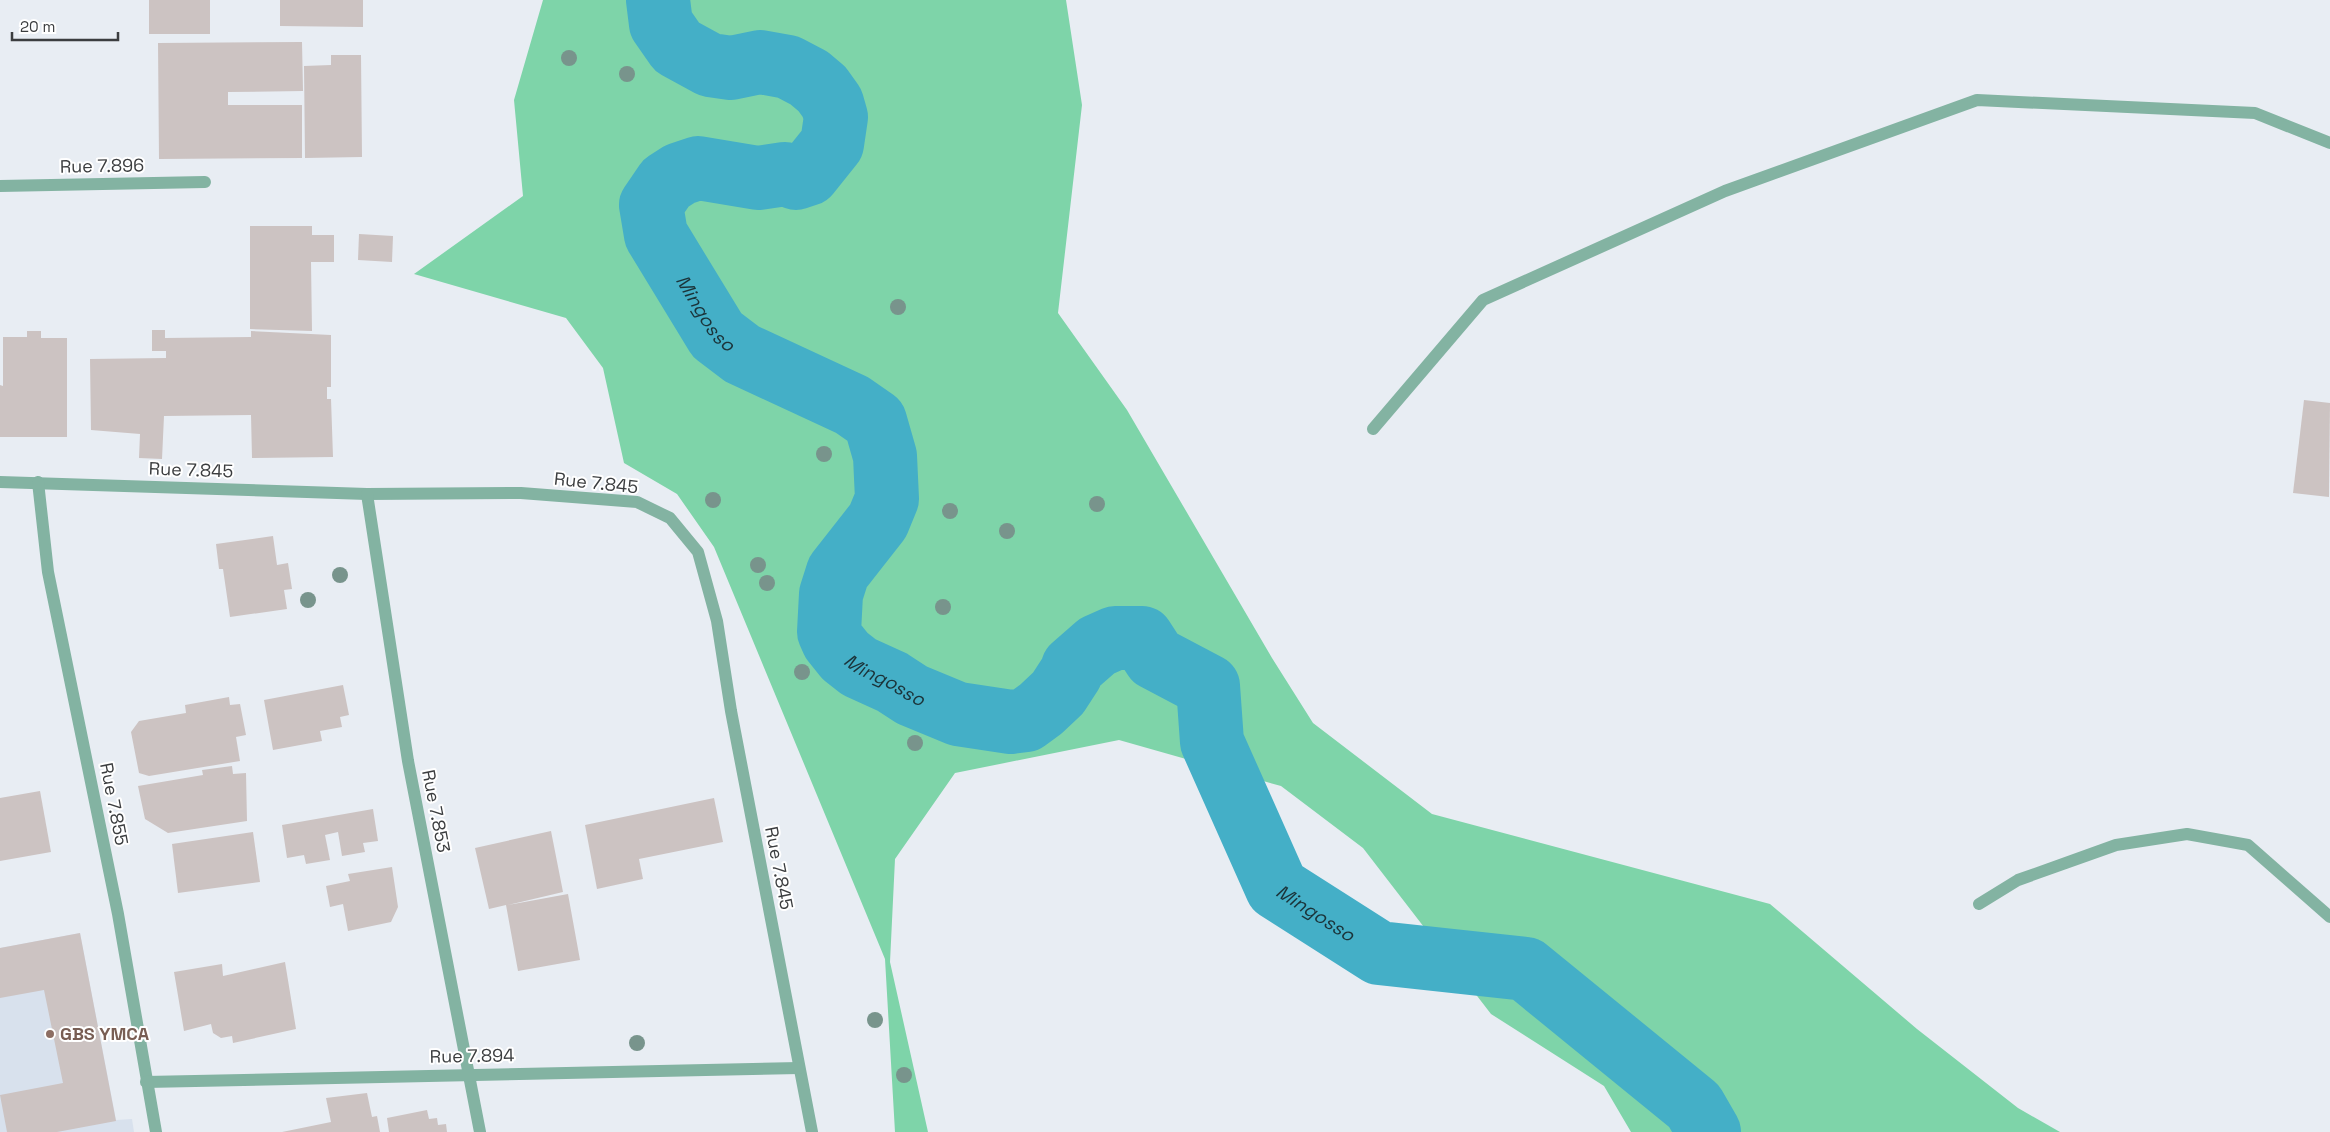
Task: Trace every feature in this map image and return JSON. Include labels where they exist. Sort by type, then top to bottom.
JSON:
[{"type":"street","points":[[1372,429],[1483,300],[1726,191],[1977,100],[2254,113],[2330,143]]},
{"type":"street","name":"Rue 7.896","points":[[0,186],[205,182]]},
{"type":"street","name":"Rue 7.845","points":[[0,482],[367,494],[521,493],[637,502],[670,518],[698,552],[717,621],[731,711],[812,1132]]},
{"type":"street","name":"Rue 7.855","points":[[38,482],[48,572],[118,914],[156,1132]]},
{"type":"street","name":"Rue 7.853","points":[[367,494],[408,761],[480,1132]]},
{"type":"street","points":[[1979,904],[2018,880],[2116,845],[2187,834],[2248,845],[2330,917]]},
{"type":"street","name":"Rue 7.894","points":[[146,1082],[799,1068]]},
{"type":"shaded area","name":"GBS YMCA","points":[[80,933],[116,1120],[132,1119],[134,1132],[0,1132],[0,948]]},
{"type":"green space","points":[[543,0],[1066,0],[1082,105],[1058,313],[1127,410],[1272,658],[1313,723],[1432,814],[1770,904],[1917,1029],[2018,1108],[2060,1132],[1631,1132],[1604,1086],[1491,1014],[1363,848],[1281,786],[1119,740],[955,773],[895,859],[890,962],[928,1132],[895,1132],[885,959],[714,547],[677,494],[624,463],[603,368],[566,318],[414,274],[523,196],[514,100]]},
{"type":"building","points":[[149,0],[210,0],[210,34],[149,34]]},
{"type":"building","points":[[280,0],[363,0],[363,27],[280,26]]},
{"type":"building","points":[[302,42],[303,91],[228,92],[228,105],[302,105],[302,158],[159,159],[158,43]]},
{"type":"building","points":[[331,55],[361,55],[362,157],[305,158],[304,66],[331,65]]},
{"type":"building","points":[[250,226],[312,226],[312,235],[334,235],[334,262],[311,262],[312,331],[250,329]]},
{"type":"building","points":[[359,234],[393,236],[392,262],[358,260]]},
{"type":"building","points":[[152,330],[165,330],[165,338],[251,337],[251,331],[331,335],[331,387],[327,387],[327,399],[331,399],[333,457],[252,458],[251,415],[164,416],[162,459],[139,458],[140,434],[91,430],[90,359],[166,358],[166,351],[152,351]]},
{"type":"building","points":[[27,331],[41,331],[41,338],[67,338],[67,437],[0,437],[0,385],[3,386],[3,337],[27,337]]},
{"type":"building","points":[[2304,400],[2330,403],[2329,497],[2293,493]]},
{"type":"building","points":[[273,536],[277,565],[288,563],[292,589],[284,590],[287,609],[230,617],[223,569],[219,569],[216,544]]},
{"type":"building","points":[[343,685],[349,715],[340,717],[342,727],[320,731],[322,741],[273,750],[264,700]]},
{"type":"building","points":[[229,697],[230,705],[240,704],[246,735],[236,737],[240,761],[149,776],[139,773],[131,732],[139,721],[186,713],[185,705]]},
{"type":"building","points":[[232,766],[233,774],[246,773],[247,821],[168,833],[145,819],[138,786],[203,775],[202,770]]},
{"type":"building","points":[[40,791],[51,852],[0,861],[0,798]]},
{"type":"building","points":[[714,798],[723,842],[639,859],[643,879],[597,889],[585,825]]},
{"type":"building","points":[[373,809],[378,841],[363,843],[365,852],[342,856],[338,832],[325,835],[330,860],[306,864],[304,855],[287,858],[282,825]]},
{"type":"building","points":[[551,831],[563,892],[508,905],[568,894],[580,960],[518,971],[506,905],[489,909],[475,848]]},
{"type":"building","points":[[253,832],[260,882],[178,893],[172,844]]},
{"type":"building","points":[[392,867],[398,907],[391,922],[348,931],[343,904],[330,907],[326,886],[350,881],[348,874]]},
{"type":"building","name":"GBS YMCA","points":[[80,933],[116,1121],[57,1132],[7,1132],[0,1095],[63,1083],[44,990],[0,998],[0,948]]},
{"type":"building","points":[[285,962],[296,1029],[233,1043],[232,1036],[221,1038],[213,1033],[211,1024],[184,1031],[174,972],[222,964],[223,976]]},
{"type":"building","points":[[367,1093],[372,1117],[377,1116],[380,1132],[282,1132],[331,1122],[326,1098]]},
{"type":"building","points":[[427,1110],[429,1119],[437,1118],[438,1125],[446,1124],[447,1132],[389,1132],[387,1118]]},
{"type":"waterway","name":"Mingosso","points":[[658,0],[661,24],[677,47],[710,65],[731,68],[760,62],[788,67],[809,78],[822,89],[832,103],[836,117],[832,144],[808,174],[796,178],[785,174],[758,178],[698,168],[680,174],[666,183],[651,205],[656,235],[717,335],[742,354],[852,405],[875,421],[885,456],[887,499],[878,521],[838,572],[831,594],[829,632],[833,641],[845,656],[859,667],[892,682],[912,695],[958,714],[1011,722],[1026,720],[1041,709],[1058,693],[1073,667],[1097,646],[1115,638],[1142,638],[1155,658],[1208,686],[1212,742],[1277,888],[1379,953],[1526,969],[1694,1106],[1709,1132]]},
{"type":"place","name":"GBS YMCA","points":[[50,1034]]}]
